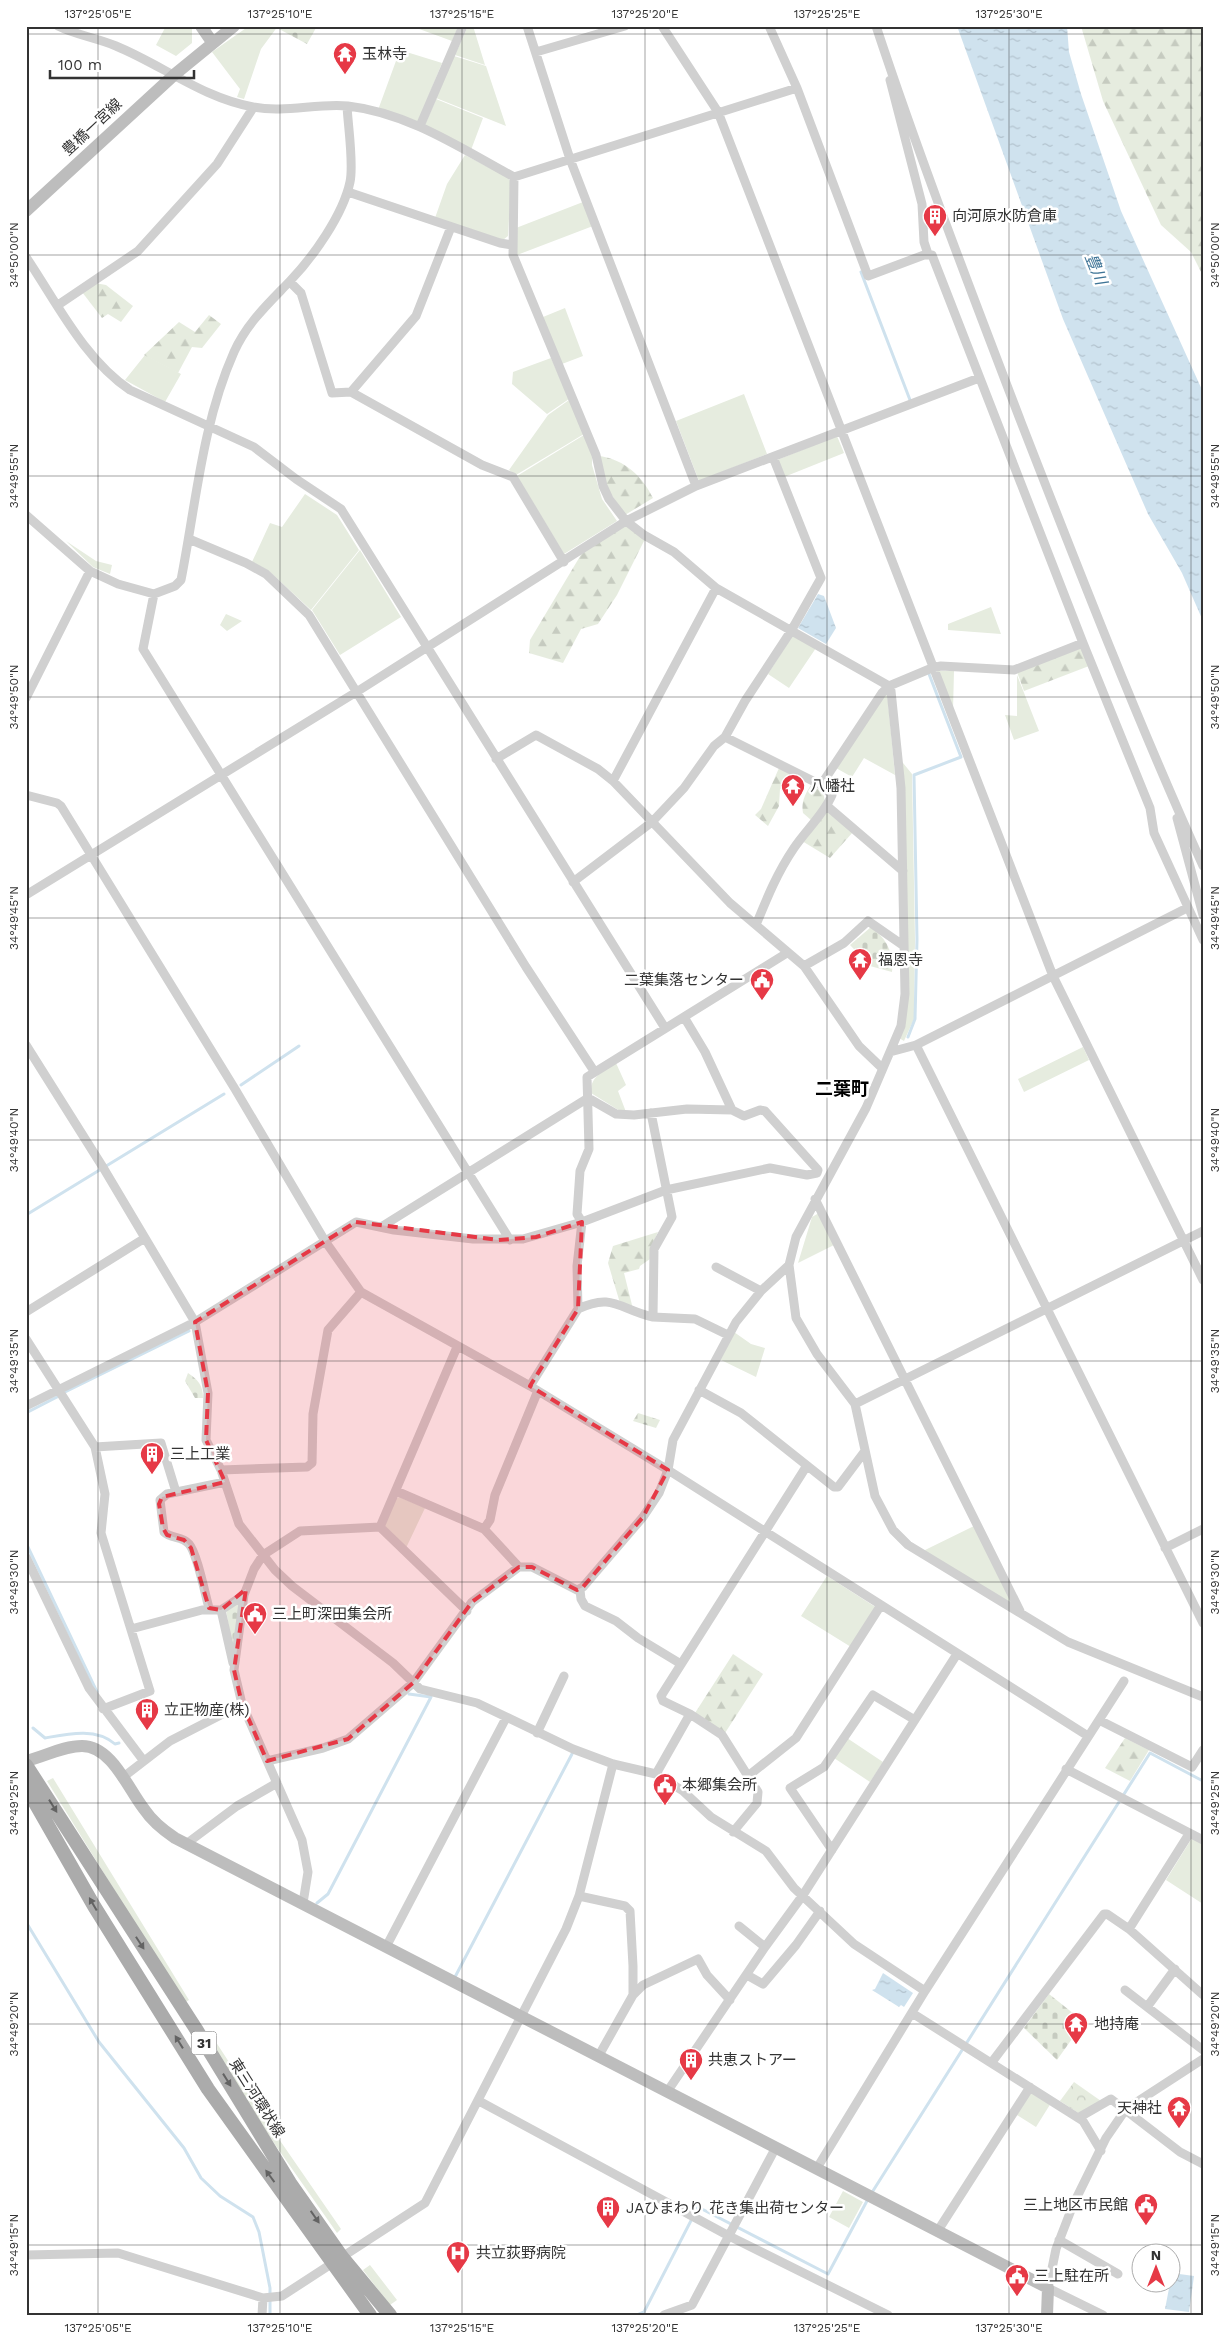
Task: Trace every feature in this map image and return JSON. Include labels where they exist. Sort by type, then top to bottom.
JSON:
[{"type":"main road","name":"東三河環状線","points":[[26,1765],[196,2029],[370,2315]]},
{"type":"main road","name":"東三河環状線","points":[[26,1787],[94,1906],[208,2089],[337,2260],[390,2315]]},
{"type":"street","points":[[58,26],[115,45],[198,89],[253,108],[288,109],[347,106],[420,126],[514,177],[797,88]]},
{"type":"street","points":[[201,26],[212,42]]},
{"type":"street","name":"豊橋一宮線","points":[[26,211],[174,75],[212,42],[234,26]]},
{"type":"street","points":[[420,126],[463,26]]},
{"type":"street","points":[[527,26],[570,159],[696,486]]},
{"type":"street","points":[[536,52],[625,26]]},
{"type":"street","points":[[662,26],[718,112],[840,431],[1053,976],[1203,1280]]},
{"type":"street","points":[[769,26],[797,88],[868,276],[928,254]]},
{"type":"street","points":[[876,26],[996,357],[1086,591],[1176,810],[1203,866]]},
{"type":"street","points":[[889,65],[891,87],[924,212],[924,242],[928,254],[932,255],[1083,643],[1150,808],[1154,833],[1203,940]]},
{"type":"street","points":[[26,515],[90,570],[118,584],[154,594],[175,586],[181,580],[209,427],[216,400],[234,351],[250,324],[266,304],[290,282],[311,258],[348,192],[351,180],[347,106]]},
{"type":"street","points":[[58,305],[138,251],[217,164],[253,108]]},
{"type":"street","points":[[514,177],[513,255],[596,455],[603,486],[609,499],[626,521],[644,535],[674,552],[716,588],[889,686],[891,690],[902,788],[905,994],[901,1026],[866,1108],[796,1237],[789,1265],[796,1318],[817,1354],[855,1404],[875,1496],[892,1530],[908,1545],[1068,1642],[1203,1697]]},
{"type":"street","points":[[348,192],[451,227],[512,245]]},
{"type":"street","points":[[351,392],[416,316],[451,227]]},
{"type":"street","points":[[26,257],[93,358],[120,383],[266,455],[296,480],[342,509],[665,1028]]},
{"type":"street","points":[[290,282],[302,293],[324,373],[332,393],[351,392],[482,465],[513,477],[564,562]]},
{"type":"street","points":[[26,895],[358,692],[626,521],[696,486],[979,378]]},
{"type":"street","points":[[573,882],[652,822],[684,788],[714,746],[725,737],[745,701],[791,631],[821,578],[773,457]]},
{"type":"street","points":[[189,539],[246,563],[266,574],[310,615],[526,967],[594,1071]]},
{"type":"street","points":[[26,698],[90,570]]},
{"type":"street","points":[[613,781],[716,588]]},
{"type":"street","points":[[154,594],[142,649],[510,1240]]},
{"type":"street","points":[[821,785],[882,693],[889,686],[932,668],[1014,670],[1083,643]]},
{"type":"street","points":[[496,759],[536,735],[598,769],[613,781],[730,903],[804,966],[859,1046],[882,1068]]},
{"type":"street","points":[[725,737],[821,785],[832,795],[828,806],[794,848],[775,879],[756,925]]},
{"type":"street","points":[[26,795],[57,802],[61,806],[235,1089],[324,1242],[361,1292],[668,1470],[1088,1736]]},
{"type":"street","points":[[828,806],[902,871]]},
{"type":"street","points":[[1176,810],[1178,829],[1203,915]]},
{"type":"street","points":[[890,1052],[916,1045],[1187,908]]},
{"type":"street","points":[[804,966],[844,943],[868,921],[904,946]]},
{"type":"street","points":[[484,1529],[490,1520],[495,1495],[533,1390],[578,1309],[577,1266],[582,1222],[577,1214],[580,1171],[589,1148],[587,1077],[787,953]]},
{"type":"street","points":[[684,1017],[705,1052],[732,1110]]},
{"type":"street","points":[[26,1045],[195,1322],[208,1393],[206,1440],[221,1470],[239,1524],[292,1586],[393,1663],[420,1688],[476,1703],[573,1749],[613,1764],[656,1774],[683,1791],[711,1818],[766,1851],[794,1888],[854,1944],[924,1991]]},
{"type":"street","points":[[916,1045],[1203,1623]]},
{"type":"street","points":[[381,1227],[588,1098]]},
{"type":"street","points":[[26,1406],[195,1322],[356,1222],[473,1239],[510,1240],[536,1237],[582,1222],[666,1190],[770,1168],[807,1175],[817,1173],[818,1170],[765,1111],[760,1110],[744,1116],[732,1110],[687,1109],[634,1115],[616,1114],[588,1098]]},
{"type":"street","points":[[651,1113],[672,1217],[654,1249],[653,1317]]},
{"type":"street","points":[[816,1199],[1021,1613]]},
{"type":"street","points":[[855,1404],[1203,1231]]},
{"type":"street","points":[[26,1312],[145,1238]]},
{"type":"street","points":[[681,1664],[638,1638],[616,1621],[584,1606],[580,1590],[644,1518],[660,1493],[668,1470],[673,1440],[728,1335],[761,1291],[789,1265]]},
{"type":"street","points":[[716,1267],[761,1291]]},
{"type":"street","points":[[221,1470],[307,1467],[312,1463],[313,1414],[328,1330],[361,1292]]},
{"type":"street","points":[[578,1309],[593,1302],[603,1301],[619,1304],[653,1317],[695,1319],[728,1335]]},
{"type":"street","points":[[26,1339],[95,1447],[105,1494],[102,1533],[150,1691],[103,1709]]},
{"type":"street","points":[[380,1527],[457,1347]]},
{"type":"street","points":[[699,1390],[740,1413],[834,1487],[838,1487],[865,1451]]},
{"type":"street","points":[[95,1447],[161,1443],[176,1492]]},
{"type":"street","points":[[733,1832],[752,1811],[759,1797],[748,1776],[722,1736],[690,1714],[663,1701],[661,1696],[806,1466]]},
{"type":"street","points":[[209,1608],[191,1548],[184,1540],[168,1536],[164,1532],[160,1500],[167,1494],[224,1482]]},
{"type":"street","points":[[396,1491],[484,1529],[519,1567]]},
{"type":"street","points":[[234,1670],[244,1595],[254,1569],[263,1554],[300,1531],[380,1527],[467,1611]]},
{"type":"street","points":[[1165,1548],[1203,1528]]},
{"type":"street","points":[[26,1558],[89,1688],[143,1760]]},
{"type":"street","points":[[267,1761],[323,1748],[348,1738],[413,1683],[481,1593],[519,1567],[532,1567],[580,1590]]},
{"type":"street","points":[[131,1629],[209,1608],[221,1610],[244,1595]]},
{"type":"street","points":[[748,1776],[796,1738],[881,1606]]},
{"type":"street","points":[[221,1610],[242,1704],[297,1826],[305,1850],[308,1872],[303,1903]]},
{"type":"street","points":[[667,2092],[765,1947],[803,1896],[958,1654]]},
{"type":"street","points":[[537,1733],[564,1676]]},
{"type":"street","points":[[817,2168],[924,1991],[1124,1681]]},
{"type":"street","points":[[832,1850],[790,1788],[824,1767],[873,1695],[915,1720]]},
{"type":"street","points":[[122,1778],[143,1760],[185,1733],[242,1704]]},
{"type":"street","points":[[656,1774],[690,1714]]},
{"type":"street","points":[[386,1947],[506,1718]]},
{"type":"street","points":[[1099,1720],[1192,1767],[1194,1767],[1203,1750]]},
{"type":"street","points":[[26,1762],[67,1748],[92,1747],[106,1756],[153,1820],[175,1838],[775,2149],[817,2168],[937,2232],[1103,2315]]},
{"type":"street","points":[[26,2255],[118,2253],[263,2298],[275,2298],[282,2296],[424,2203],[479,2101],[519,2016],[566,1929],[579,1896],[613,1764]]},
{"type":"street","points":[[1066,1769],[1203,1840]]},
{"type":"street","points":[[186,1844],[237,1806],[277,1783]]},
{"type":"street","points":[[1129,1928],[1189,1834]]},
{"type":"street","points":[[579,1896],[628,1908],[633,1966],[632,1995]]},
{"type":"street","points":[[747,1974],[763,1984],[796,1945],[820,1911]]},
{"type":"street","points":[[992,2062],[1104,1914],[1129,1928],[1154,1953],[1175,1969],[1203,1995]]},
{"type":"street","points":[[739,1926],[765,1947]]},
{"type":"street","points":[[598,2057],[632,1995],[643,1985],[698,1959],[707,1975],[730,2000]]},
{"type":"street","points":[[1147,2007],[1175,1969]]},
{"type":"street","points":[[1125,1990],[1203,2050]]},
{"type":"street","points":[[912,2013],[1083,2121],[1101,2151]]},
{"type":"street","points":[[1047,2315],[1048,2288],[1059,2240],[1073,2206],[1106,2138],[1126,2109],[1203,2060]]},
{"type":"street","points":[[937,2232],[1030,2087]]},
{"type":"street","points":[[1078,2118],[1107,2099],[1110,2099],[1126,2109],[1180,2152],[1203,2164]]},
{"type":"street","points":[[479,2101],[729,2236],[888,2315]]},
{"type":"street","points":[[664,2315],[692,2305],[775,2149]]},
{"type":"street","points":[[1059,2240],[1118,2274]]},
{"type":"street","points":[[262,2315],[263,2298]]},
{"type":"highlighted area","points":[[356,1222],[498,1240],[536,1237],[582,1222],[578,1309],[530,1386],[668,1470],[643,1517],[583,1587],[577,1590],[532,1567],[519,1567],[472,1602],[413,1683],[348,1739],[267,1761],[242,1704],[234,1670],[246,1589],[221,1610],[209,1608],[191,1548],[184,1540],[167,1535],[163,1528],[159,1504],[162,1497],[225,1482],[206,1440],[208,1393],[195,1322]]},
{"type":"green space","points":[[166,26],[192,26],[192,43],[176,56],[156,45]]},
{"type":"green space","points":[[249,26],[278,26],[261,49],[244,99],[237,97],[240,89],[212,52]]},
{"type":"green space","points":[[281,26],[317,26],[307,44],[279,29]]},
{"type":"green space","points":[[411,26],[449,26],[457,29],[452,41]]},
{"type":"green space","points":[[468,26],[473,26],[485,65],[455,55]]},
{"type":"green space","points":[[1081,26],[1203,26],[1203,276],[1191,252],[1161,225],[1103,101]]},
{"type":"green space","points":[[400,50],[442,63],[418,122],[378,110]]},
{"type":"green space","points":[[454,56],[486,66],[506,126],[436,98]]},
{"type":"green space","points":[[436,99],[483,118],[471,150],[425,125]]},
{"type":"green space","points":[[465,155],[507,177],[511,182],[508,236],[503,240],[435,218],[447,184]]},
{"type":"green space","points":[[583,202],[593,226],[517,255],[516,228]]},
{"type":"green space","points":[[95,283],[106,285],[133,306],[121,322],[108,314],[102,318],[82,292]]},
{"type":"green space","points":[[565,308],[583,356],[562,364],[543,317]]},
{"type":"green space","points":[[209,315],[221,324],[202,348],[192,347],[178,373],[144,355],[179,322],[195,332]]},
{"type":"green space","points":[[145,355],[181,374],[165,402],[125,380]]},
{"type":"green space","points":[[551,358],[569,399],[547,414],[512,384],[513,372]]},
{"type":"green space","points":[[744,394],[767,454],[699,481],[676,421]]},
{"type":"green space","points":[[569,400],[584,434],[516,475],[509,470],[548,415]]},
{"type":"green space","points":[[584,435],[592,455],[592,465],[602,499],[617,521],[564,554],[517,476]]},
{"type":"green space","points":[[837,436],[844,453],[784,477],[777,460]]},
{"type":"green space","points":[[600,456],[617,461],[632,470],[644,483],[653,498],[625,515],[605,485]]},
{"type":"green space","points":[[305,494],[337,515],[359,550],[311,610],[269,571],[252,562],[270,523],[282,527]]},
{"type":"green space","points":[[622,526],[627,526],[645,539],[617,595],[598,624],[581,629],[563,663],[529,653],[530,640],[582,553]]},
{"type":"green space","points":[[66,541],[96,561],[112,565],[110,574],[93,567]]},
{"type":"green space","points":[[360,550],[401,617],[340,655],[312,610]]},
{"type":"green space","points":[[991,607],[1001,634],[948,630],[948,624]]},
{"type":"green space","points":[[226,614],[242,621],[227,631],[220,625]]},
{"type":"green space","points":[[793,635],[816,648],[789,688],[768,674]]},
{"type":"green space","points":[[1081,648],[1089,666],[1024,691],[1017,672]]},
{"type":"green space","points":[[937,671],[954,671],[953,710]]},
{"type":"green space","points":[[1017,675],[1039,731],[1014,740],[1005,715],[1017,716]]},
{"type":"green space","points":[[887,692],[895,775],[864,758],[852,777],[836,768]]},
{"type":"green space","points":[[899,758],[912,774],[915,940],[914,1019],[904,1041],[899,1038],[904,1026]]},
{"type":"green space","points":[[779,768],[803,781],[804,784],[801,789],[796,791],[784,787],[780,789],[779,806],[768,826],[755,815],[761,809]]},
{"type":"green space","points":[[811,785],[822,793],[824,802],[811,820],[803,813],[803,805],[804,798]]},
{"type":"green space","points":[[828,811],[853,832],[830,858],[802,841]]},
{"type":"green space","points":[[871,927],[888,946],[892,958],[892,972],[870,966],[850,945]]},
{"type":"green space","points":[[1083,1047],[1089,1060],[1024,1092],[1018,1079]]},
{"type":"green space","points":[[616,1063],[626,1085],[618,1091],[626,1112],[620,1111],[591,1093],[591,1087],[595,1078]]},
{"type":"green space","points":[[819,1213],[834,1245],[798,1263],[812,1217]]},
{"type":"green space","points":[[658,1232],[650,1249],[650,1259],[640,1266],[639,1269],[624,1273],[633,1309],[620,1303],[608,1263],[613,1246]]},
{"type":"green space","points":[[734,1332],[751,1344],[765,1348],[756,1377],[719,1359]]},
{"type":"green space","points":[[188,1373],[199,1383],[203,1398],[195,1398],[185,1381]]},
{"type":"green space","points":[[638,1413],[660,1420],[656,1428],[633,1421]]},
{"type":"green space","points":[[399,1497],[425,1508],[406,1548],[384,1525],[396,1499]]},
{"type":"green space","points":[[974,1526],[1013,1604],[923,1551]]},
{"type":"green space","points":[[827,1576],[877,1608],[851,1647],[801,1616]]},
{"type":"green space","points":[[241,1600],[233,1651],[226,1610]]},
{"type":"green space","points":[[733,1654],[763,1674],[725,1733],[695,1713]]},
{"type":"green space","points":[[847,1738],[883,1762],[870,1782],[834,1758]]},
{"type":"green space","points":[[1125,1738],[1149,1750],[1130,1781],[1105,1768]]},
{"type":"green space","points":[[53,1778],[189,2000],[184,2003],[47,1781]]},
{"type":"green space","points":[[1192,1838],[1203,1844],[1203,1904],[1166,1880]]},
{"type":"green space","points":[[1049,1994],[1084,2022],[1057,2060],[1024,2028]]},
{"type":"green space","points":[[212,2036],[281,2142],[341,2229],[337,2233],[276,2146],[207,2039]]},
{"type":"green space","points":[[1074,2082],[1101,2101],[1080,2114],[1060,2101]]},
{"type":"green space","points":[[1034,2093],[1051,2103],[1036,2127],[1017,2115],[1030,2094]]},
{"type":"green space","points":[[843,2191],[863,2202],[849,2228],[829,2217]]},
{"type":"green space","points":[[370,2265],[397,2300],[390,2305],[363,2270]]},
{"type":"water","name":"豊川","points":[[957,26],[1067,26],[1069,52],[1081,94],[1121,211],[1203,392],[1203,621],[1182,573],[1148,514],[1063,319]]},
{"type":"water","points":[[818,594],[824,596],[836,628],[826,644],[798,628]]},
{"type":"water","points":[[883,1973],[913,1993],[904,2007],[901,2005],[899,2007],[872,1990],[875,1989]]},
{"type":"water","points":[[1182,2274],[1194,2276],[1189,2312],[1165,2309],[1168,2294],[1182,2294]]},
{"type":"waterway","points":[[861,272],[910,400]]},
{"type":"waterway","points":[[908,1037],[915,1019],[917,940],[914,775],[961,757],[929,674]]},
{"type":"waterway","points":[[241,1085],[299,1046]]},
{"type":"waterway","points":[[26,1215],[224,1094]]},
{"type":"waterway","points":[[65,1392],[189,1331]]},
{"type":"waterway","points":[[26,1413],[57,1397]]},
{"type":"waterway","points":[[26,1543],[97,1692]]},
{"type":"waterway","points":[[317,1903],[328,1894],[431,1697],[409,1694]]},
{"type":"waterway","points":[[33,1728],[45,1738],[81,1733],[99,1735],[115,1744],[119,1743]]},
{"type":"waterway","points":[[871,2194],[1150,1753],[1203,1781]]},
{"type":"waterway","points":[[455,1977],[572,1754]]},
{"type":"waterway","points":[[26,1922],[99,2042],[184,2148],[201,2178],[220,2196],[253,2217],[259,2232],[270,2288],[270,2315]]},
{"type":"waterway","points":[[637,2315],[644,2312],[698,2207],[828,2274],[868,2199]]},
{"type":"place","name":"玉林寺","points":[[345,75]]},
{"type":"place","name":"向河原水防倉庫","points":[[935,237]]},
{"type":"place","name":"八幡社","points":[[793,807]]},
{"type":"place","name":"福恩寺","points":[[860,981]]},
{"type":"place","name":"二葉集落センター","points":[[762,1001]]},
{"type":"place","name":"三上工業","points":[[152,1475]]},
{"type":"place","name":"三上町深田集会所","points":[[255,1635]]},
{"type":"place","name":"立正物産(株)","points":[[147,1731]]},
{"type":"place","name":"本郷集会所","points":[[665,1806]]},
{"type":"place","name":"地持庵","points":[[1076,2045]]},
{"type":"place","name":"共恵ストアー","points":[[691,2081]]},
{"type":"place","name":"天神社","points":[[1179,2129]]},
{"type":"place","name":"三上地区市民館","points":[[1146,2226]]},
{"type":"place","name":"JAひまわり 花き集出荷センター","points":[[608,2229]]},
{"type":"place","name":"共立荻野病院","points":[[458,2274]]},
{"type":"place","name":"三上駐在所","points":[[1017,2297]]},
{"type":"district","name":"二葉町","points":[[842,1088]]}]
